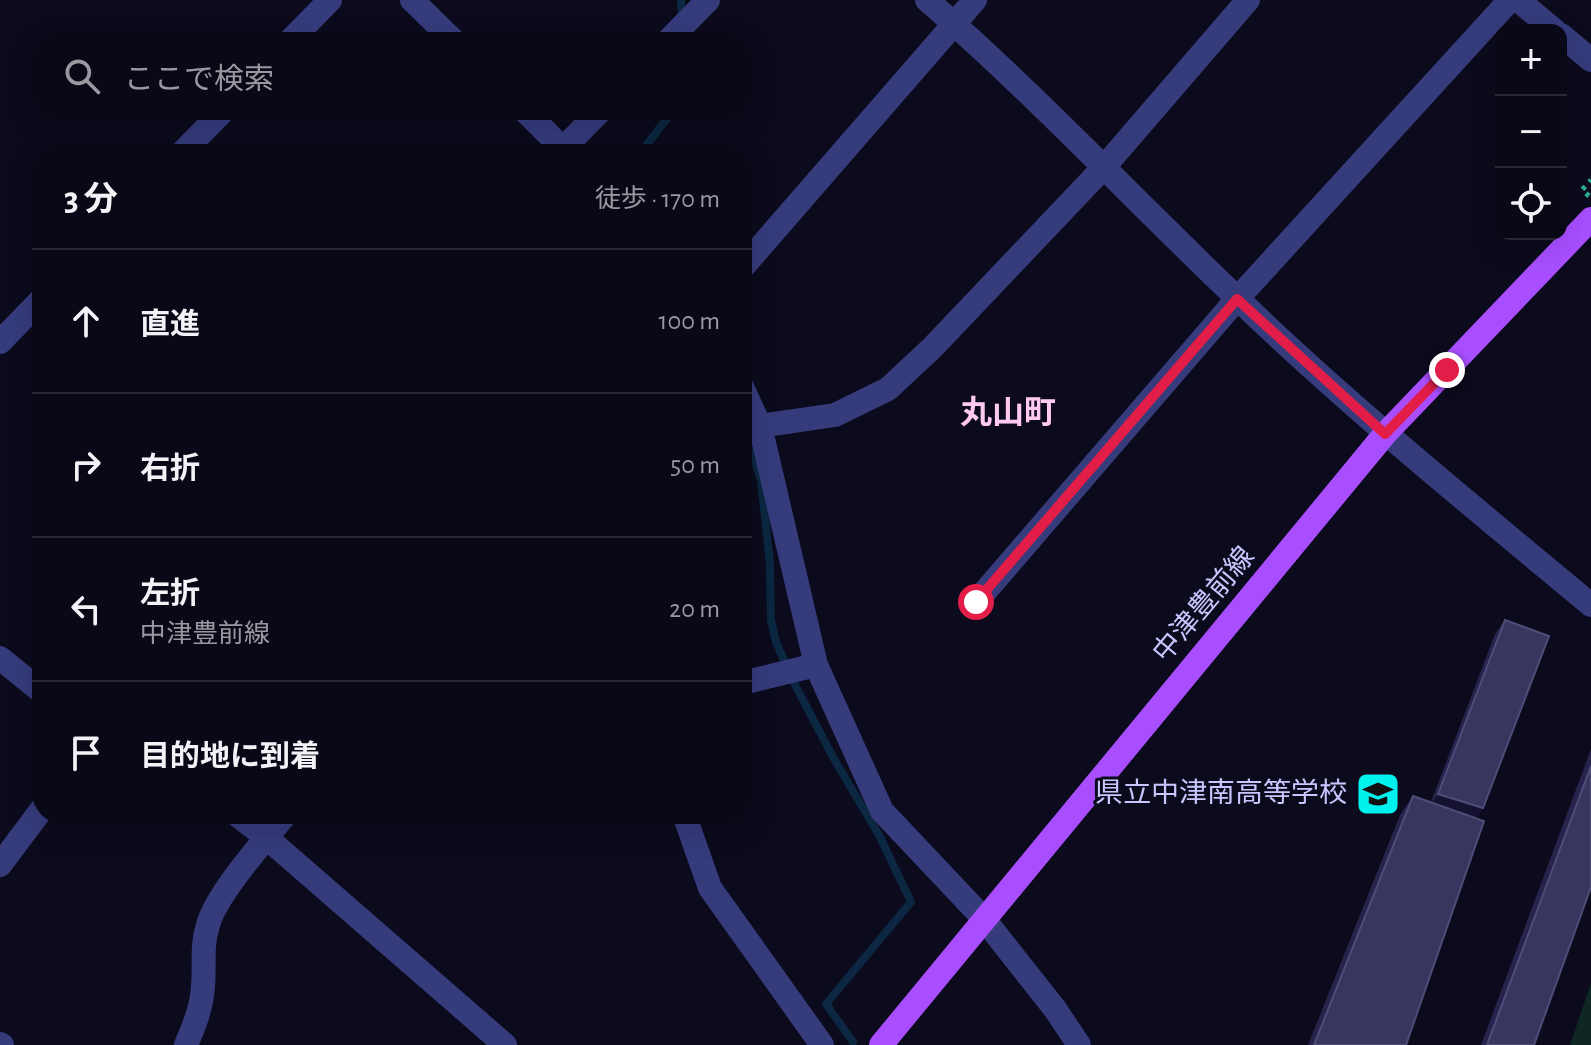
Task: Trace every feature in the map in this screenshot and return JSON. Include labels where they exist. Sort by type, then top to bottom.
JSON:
[{"type":"main road","name":"中津豊前線","points":[[881,1045],[1385,434],[1591,219]]},
{"type":"street","points":[[299,32],[330,0]]},
{"type":"street","points":[[412,0],[445,32]]},
{"type":"street","points":[[677,32],[708,0]]},
{"type":"street","points":[[927,0],[1105,166],[1237,299],[1385,434],[1591,605]]},
{"type":"street","points":[[752,256],[975,0]]},
{"type":"street","points":[[760,426],[835,415],[888,389],[932,348],[1105,166],[1248,0]]},
{"type":"street","points":[[976,602],[1237,299],[1510,0]]},
{"type":"street","points":[[1518,0],[1547,24]]},
{"type":"street","points":[[1567,40],[1591,60]]},
{"type":"street","points":[[191,144],[214,120]]},
{"type":"street","points":[[533,120],[556,144]]},
{"type":"street","points":[[570,144],[592,120]]},
{"type":"street","points":[[0,342],[32,309]]},
{"type":"street","points":[[752,409],[760,426],[816,665],[882,811],[984,919],[1055,1009],[1079,1045]]},
{"type":"street","points":[[0,658],[32,678]]},
{"type":"street","points":[[752,681],[816,665]]},
{"type":"street","points":[[0,865],[32,822]]},
{"type":"street","points":[[249,824],[505,1045]]},
{"type":"street","points":[[186,1045],[198,1013],[203,986],[202,946],[209,921],[217,903],[278,824]]},
{"type":"street","points":[[688,824],[710,888],[822,1045]]},
{"type":"path","points":[[1591,180],[1582,190],[1591,198]]},
{"type":"green space","points":[[1591,983],[1591,1045],[1570,1045]]},
{"type":"building","points":[[1505,620],[1549,636],[1483,808],[1438,794]]},
{"type":"building","points":[[1591,766],[1591,887],[1534,1045],[1487,1045]]},
{"type":"building","points":[[1413,796],[1484,821],[1406,1045],[1314,1045]]},
{"type":"waterway","points":[[681,0],[682,21]]},
{"type":"waterway","points":[[648,144],[666,120]]},
{"type":"waterway","points":[[752,456],[761,480],[770,564],[771,620],[776,642],[793,681],[879,835],[911,902],[826,1004],[853,1042]]},
{"type":"place","name":"県立中津南高等学校","points":[[1378,794]]},
{"type":"district","name":"丸山町","points":[[1008,413]]},
{"type":"route","points":[[976,602],[1237,299],[1385,434],[1447,370]]}]
